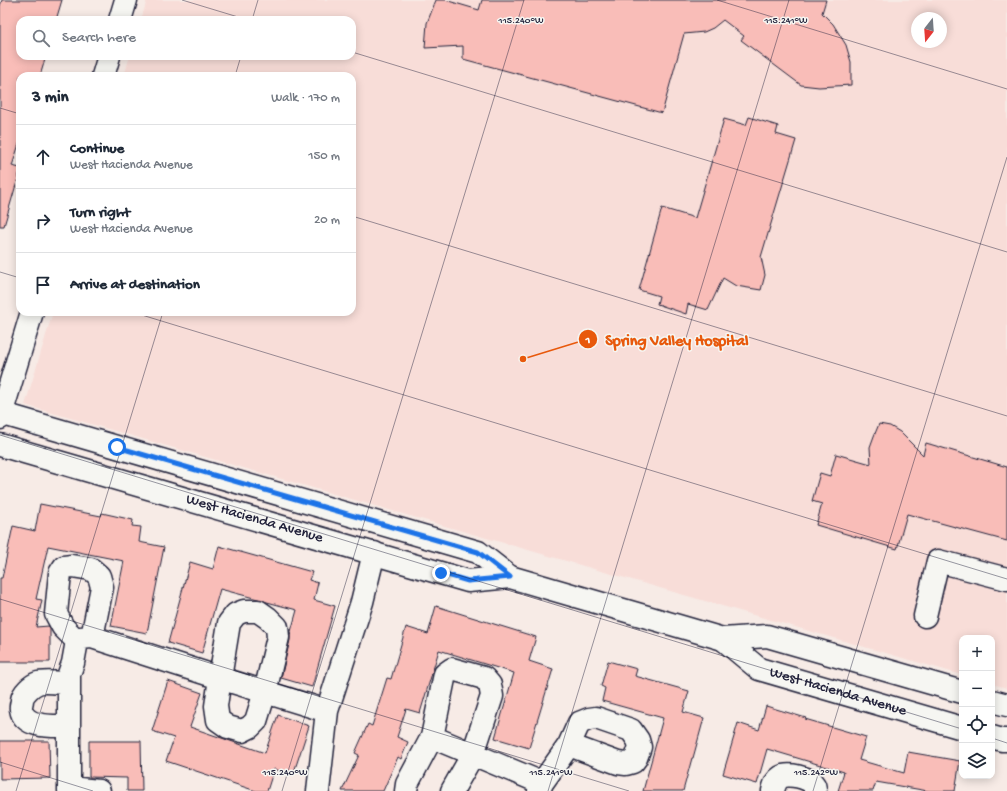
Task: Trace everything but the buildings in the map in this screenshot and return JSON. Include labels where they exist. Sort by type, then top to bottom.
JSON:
[{"type":"main road","points":[[121,16],[126,0]]},
{"type":"main road","points":[[104,72],[108,60]]},
{"type":"main road","points":[[0,415],[31,316]]},
{"type":"main road","name":"West Hacienda Avenue","points":[[0,415],[478,552],[510,577]]},
{"type":"main road","name":"West Hacienda Avenue","points":[[0,445],[468,581],[510,577],[723,639],[767,636],[959,691]]},
{"type":"main road","points":[[318,791],[327,710],[362,602],[374,554]]},
{"type":"main road","points":[[925,616],[938,561],[1007,578]]},
{"type":"main road","points":[[244,611],[258,611],[277,626],[278,637],[265,692],[256,721],[250,727],[242,731],[228,727],[218,720],[216,706],[220,678],[229,623],[236,614],[244,611]]},
{"type":"main road","points":[[99,791],[69,789],[69,674],[84,639],[327,710]]},
{"type":"main road","name":"West Hacienda Avenue","points":[[723,639],[759,669],[959,727]]},
{"type":"main road","points":[[406,791],[407,784],[432,737],[445,674],[452,668],[484,678],[490,684],[492,696],[473,754],[452,791]]},
{"type":"main road","points":[[69,683],[39,682],[30,688],[23,697],[20,709],[24,718],[34,723],[41,725],[69,726]]},
{"type":"main road","points":[[995,702],[1007,706]]},
{"type":"main road","points":[[432,737],[473,754],[541,787],[569,745]]},
{"type":"main road","points":[[995,738],[1007,740]]},
{"type":"main road","points":[[773,791],[776,781],[781,777],[789,775],[798,776],[810,781],[814,785],[815,791]]},
{"type":"shaded area","points":[[147,0],[1007,0],[1007,688],[995,685],[995,635],[959,635],[959,674],[25,405],[52,316],[356,316],[356,72],[125,72],[129,60],[356,60],[356,16],[142,16]]},
{"type":"place","name":"Spring Valley Hospital","points":[[523,359]]},
{"type":"route","points":[[117,447],[478,552],[510,577],[468,581],[441,573]]}]
